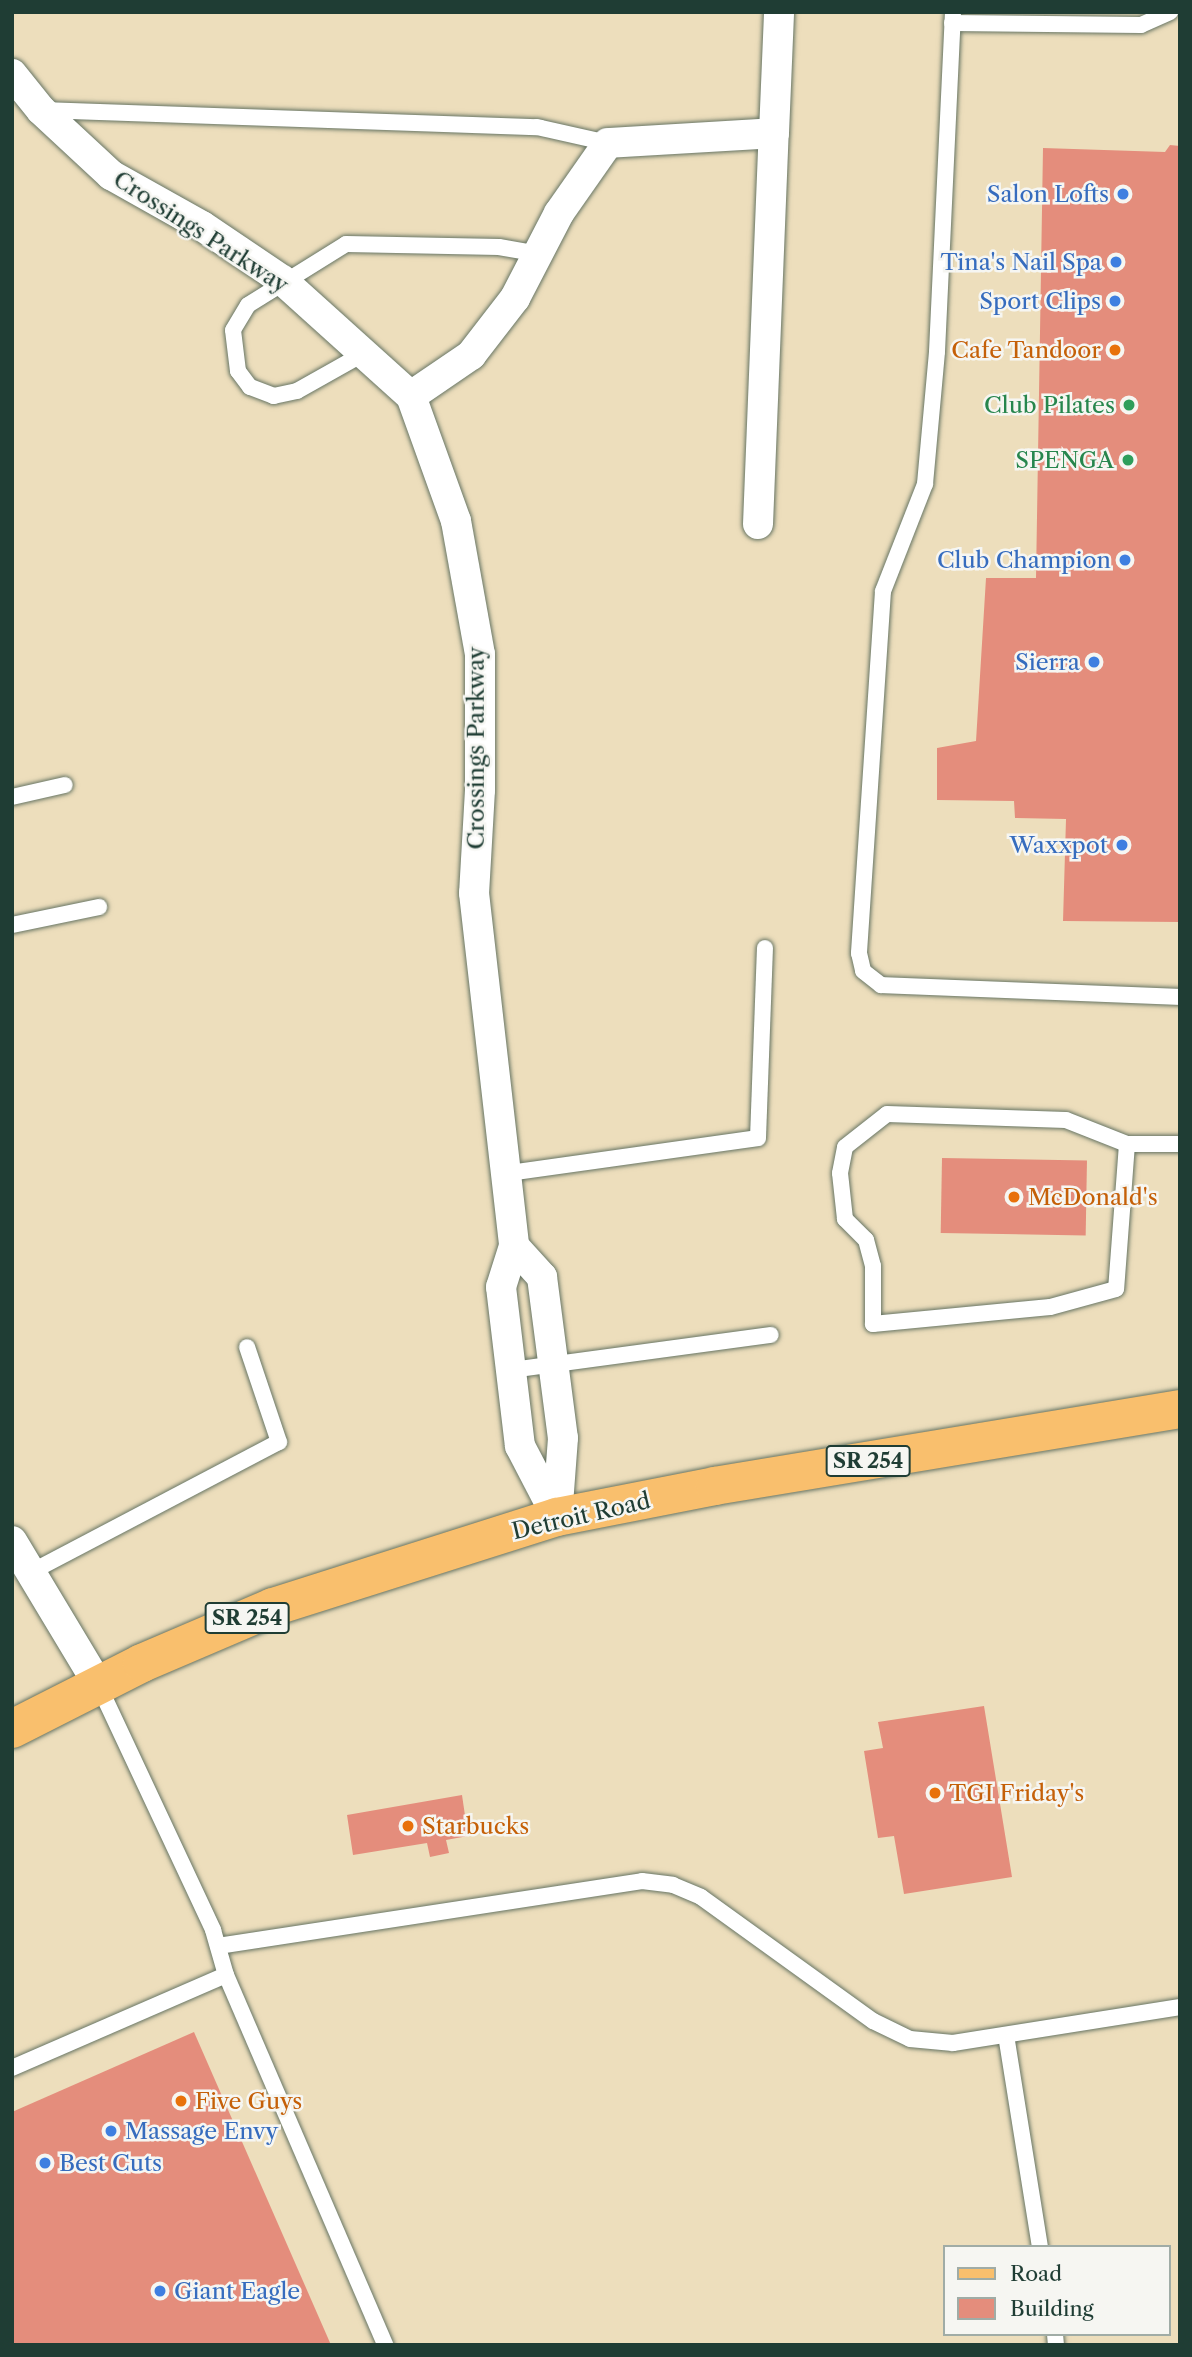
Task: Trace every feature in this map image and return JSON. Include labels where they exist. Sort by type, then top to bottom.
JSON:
[{"type":"main road","name":"Detroit Road","points":[[12,1729],[98,1685],[273,1607],[557,1517],[715,1486],[1180,1409]]},
{"type":"street","points":[[758,524],[779,12]]},
{"type":"street","name":"Crossings Parkway","points":[[12,74],[41,110],[111,175],[202,226],[282,280],[361,355],[411,396],[456,521],[480,654],[480,790],[474,893],[509,1173],[514,1246],[501,1287],[520,1446],[557,1517]]},
{"type":"street","points":[[411,396],[471,355],[515,299],[559,213],[608,144],[774,133]]},
{"type":"street","points":[[514,1246],[542,1277],[562,1438],[557,1517]]},
{"type":"street","points":[[12,1541],[98,1685]]},
{"type":"lane","points":[[1170,12],[1141,24],[953,18],[937,352],[925,484],[883,591],[859,953],[863,971],[881,985],[1180,997]]},
{"type":"lane","points":[[41,110],[537,127],[608,144]]},
{"type":"lane","points":[[361,355],[285,396],[250,387],[233,358],[233,330],[248,304],[282,280],[346,244],[499,247],[538,254]]},
{"type":"lane","points":[[12,797],[65,785]]},
{"type":"lane","points":[[12,925],[99,907]]},
{"type":"lane","points":[[509,1173],[758,1138],[765,948]]},
{"type":"lane","points":[[1127,1144],[1116,1289],[1049,1307],[873,1324],[873,1266],[866,1240],[845,1219],[840,1173],[845,1147],[887,1114],[1066,1120],[1127,1144],[1180,1144]]},
{"type":"lane","points":[[511,1370],[771,1335]]},
{"type":"lane","points":[[32,1572],[279,1442],[247,1347]]},
{"type":"lane","points":[[98,1685],[218,1946],[226,1975],[385,2345]]},
{"type":"lane","points":[[218,1946],[642,1881],[673,1885],[708,1902],[898,2035],[938,2043],[1180,2007]]},
{"type":"lane","points":[[12,2068],[226,1975]]},
{"type":"lane","points":[[1006,2035],[1040,2245]]},
{"type":"building","points":[[1170,145],[1180,146],[1180,922],[1063,921],[1066,819],[1015,818],[1014,801],[937,800],[937,748],[976,741],[986,578],[1036,578],[1043,148],[1165,152]]},
{"type":"building","name":"McDonald's","points":[[942,1158],[1087,1161],[1086,1236],[941,1233]]},
{"type":"building","name":"TGI Friday's","points":[[984,1706],[1012,1877],[904,1894],[894,1836],[878,1838],[864,1751],[883,1748],[878,1722]]},
{"type":"building","name":"Starbucks","points":[[462,1795],[468,1836],[446,1840],[449,1853],[430,1857],[427,1843],[353,1855],[347,1815]]},
{"type":"building","name":"Giant Eagle","points":[[194,2032],[331,2345],[12,2345],[12,2112]]},
{"type":"place","name":"Salon Lofts","points":[[1123,194]]},
{"type":"place","name":"Tina's Nail Spa","points":[[1116,262]]},
{"type":"place","name":"Sport Clips","points":[[1115,301]]},
{"type":"place","name":"Cafe Tandoor","points":[[1115,350]]},
{"type":"place","name":"Club Pilates","points":[[1129,405]]},
{"type":"place","name":"SPENGA","points":[[1128,460]]},
{"type":"place","name":"Club Champion","points":[[1125,560]]},
{"type":"place","name":"Sierra","points":[[1094,662]]},
{"type":"place","name":"Waxxpot","points":[[1122,845]]},
{"type":"place","name":"McDonald's","points":[[1014,1197]]},
{"type":"place","name":"TGI Friday's","points":[[935,1793]]},
{"type":"place","name":"Starbucks","points":[[408,1826]]},
{"type":"place","name":"Five Guys","points":[[181,2101]]},
{"type":"place","name":"Massage Envy","points":[[111,2131]]},
{"type":"place","name":"Best Cuts","points":[[45,2163]]},
{"type":"place","name":"Giant Eagle","points":[[160,2291]]}]
